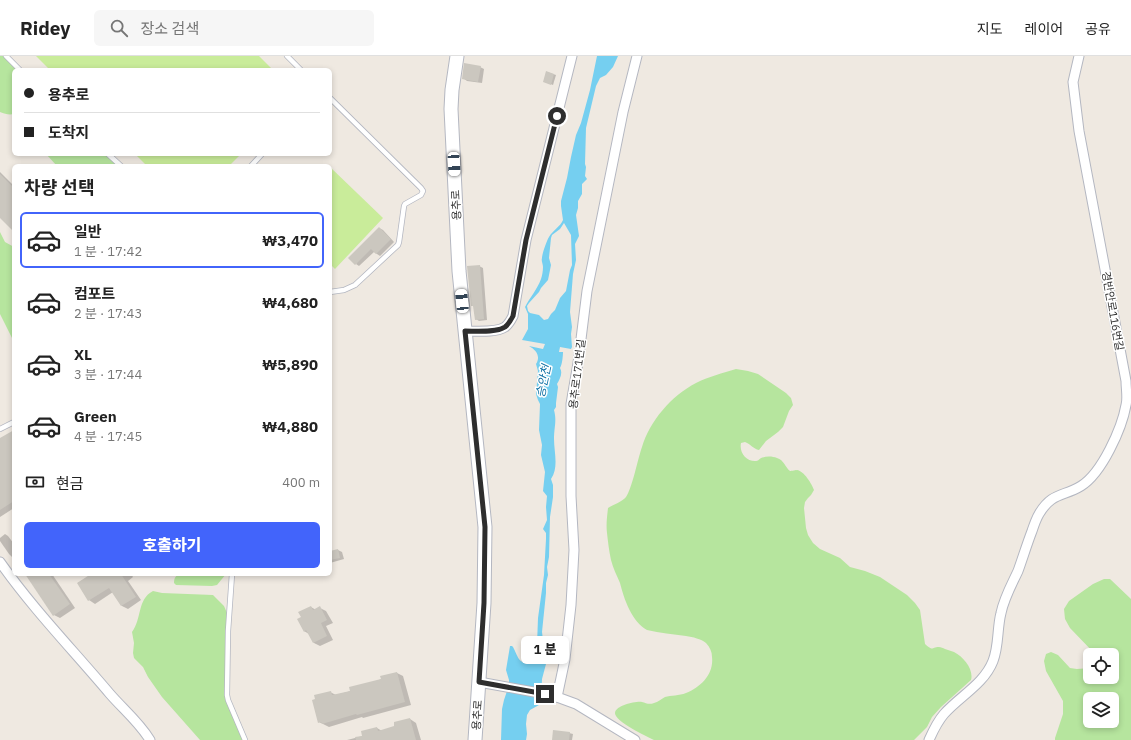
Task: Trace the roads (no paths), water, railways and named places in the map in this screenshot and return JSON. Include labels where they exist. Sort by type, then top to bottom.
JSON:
[{"type":"street","name":"용추로","points":[[457,56],[452,90],[452,128],[459,271],[485,527],[484,603],[475,740]]},
{"type":"street","points":[[465,331],[501,329],[508,324],[513,316],[526,240],[572,56]]},
{"type":"street","name":"용추로171번길","points":[[557,697],[572,604],[574,550],[571,496],[571,404],[587,291],[623,112],[637,56]]},
{"type":"street","name":"경반안로116번길","points":[[928,740],[942,717],[980,681],[989,669],[993,660],[1002,606],[1018,570],[1038,516],[1051,500],[1059,495],[1080,487],[1089,480],[1102,463],[1115,439],[1127,404],[1126,381],[1076,104],[1073,77],[1079,56]]},
{"type":"street","points":[[0,562],[18,588],[135,720],[150,740]]},
{"type":"street","points":[[479,682],[545,694],[576,704],[635,740]]},
{"type":"lane","points":[[6,56],[18,68]]},
{"type":"lane","points":[[287,56],[299,68]]},
{"type":"lane","points":[[332,100],[421,188],[423,192],[404,206],[398,245],[354,285],[344,290],[332,292]]},
{"type":"lane","points":[[110,156],[119,164]]},
{"type":"lane","points":[[253,164],[260,156]]},
{"type":"lane","points":[[0,429],[12,423]]},
{"type":"lane","points":[[232,576],[228,631],[227,695],[245,740]]},
{"type":"water","name":"승안천","points":[[597,56],[618,56],[613,67],[606,75],[600,78],[596,86],[586,128],[585,176],[587,179],[582,184],[582,194],[578,201],[576,215],[579,236],[575,244],[576,260],[573,274],[570,312],[572,347],[571,349],[560,347],[559,352],[563,352],[563,354],[560,368],[561,374],[557,384],[556,407],[554,410],[556,459],[555,470],[551,479],[553,485],[553,497],[550,517],[549,557],[547,567],[548,575],[542,632],[546,664],[542,679],[541,702],[539,705],[530,710],[527,715],[526,740],[501,740],[502,709],[509,685],[506,670],[510,646],[513,647],[519,659],[523,663],[531,664],[534,659],[537,645],[538,618],[544,575],[546,539],[546,533],[543,529],[547,520],[547,496],[543,491],[545,472],[541,455],[542,445],[539,430],[540,404],[536,394],[538,371],[536,364],[538,356],[536,351],[529,346],[543,349],[545,344],[522,340],[528,329],[528,314],[525,307],[538,287],[541,279],[543,269],[542,256],[547,241],[563,220],[561,201],[576,135],[581,123]],"holes":[[[564,223],[571,235],[572,265],[566,291],[560,298],[555,310],[548,319],[544,320],[539,315],[530,313],[527,306],[548,280],[551,265],[549,258],[552,235],[560,229]]]}]
